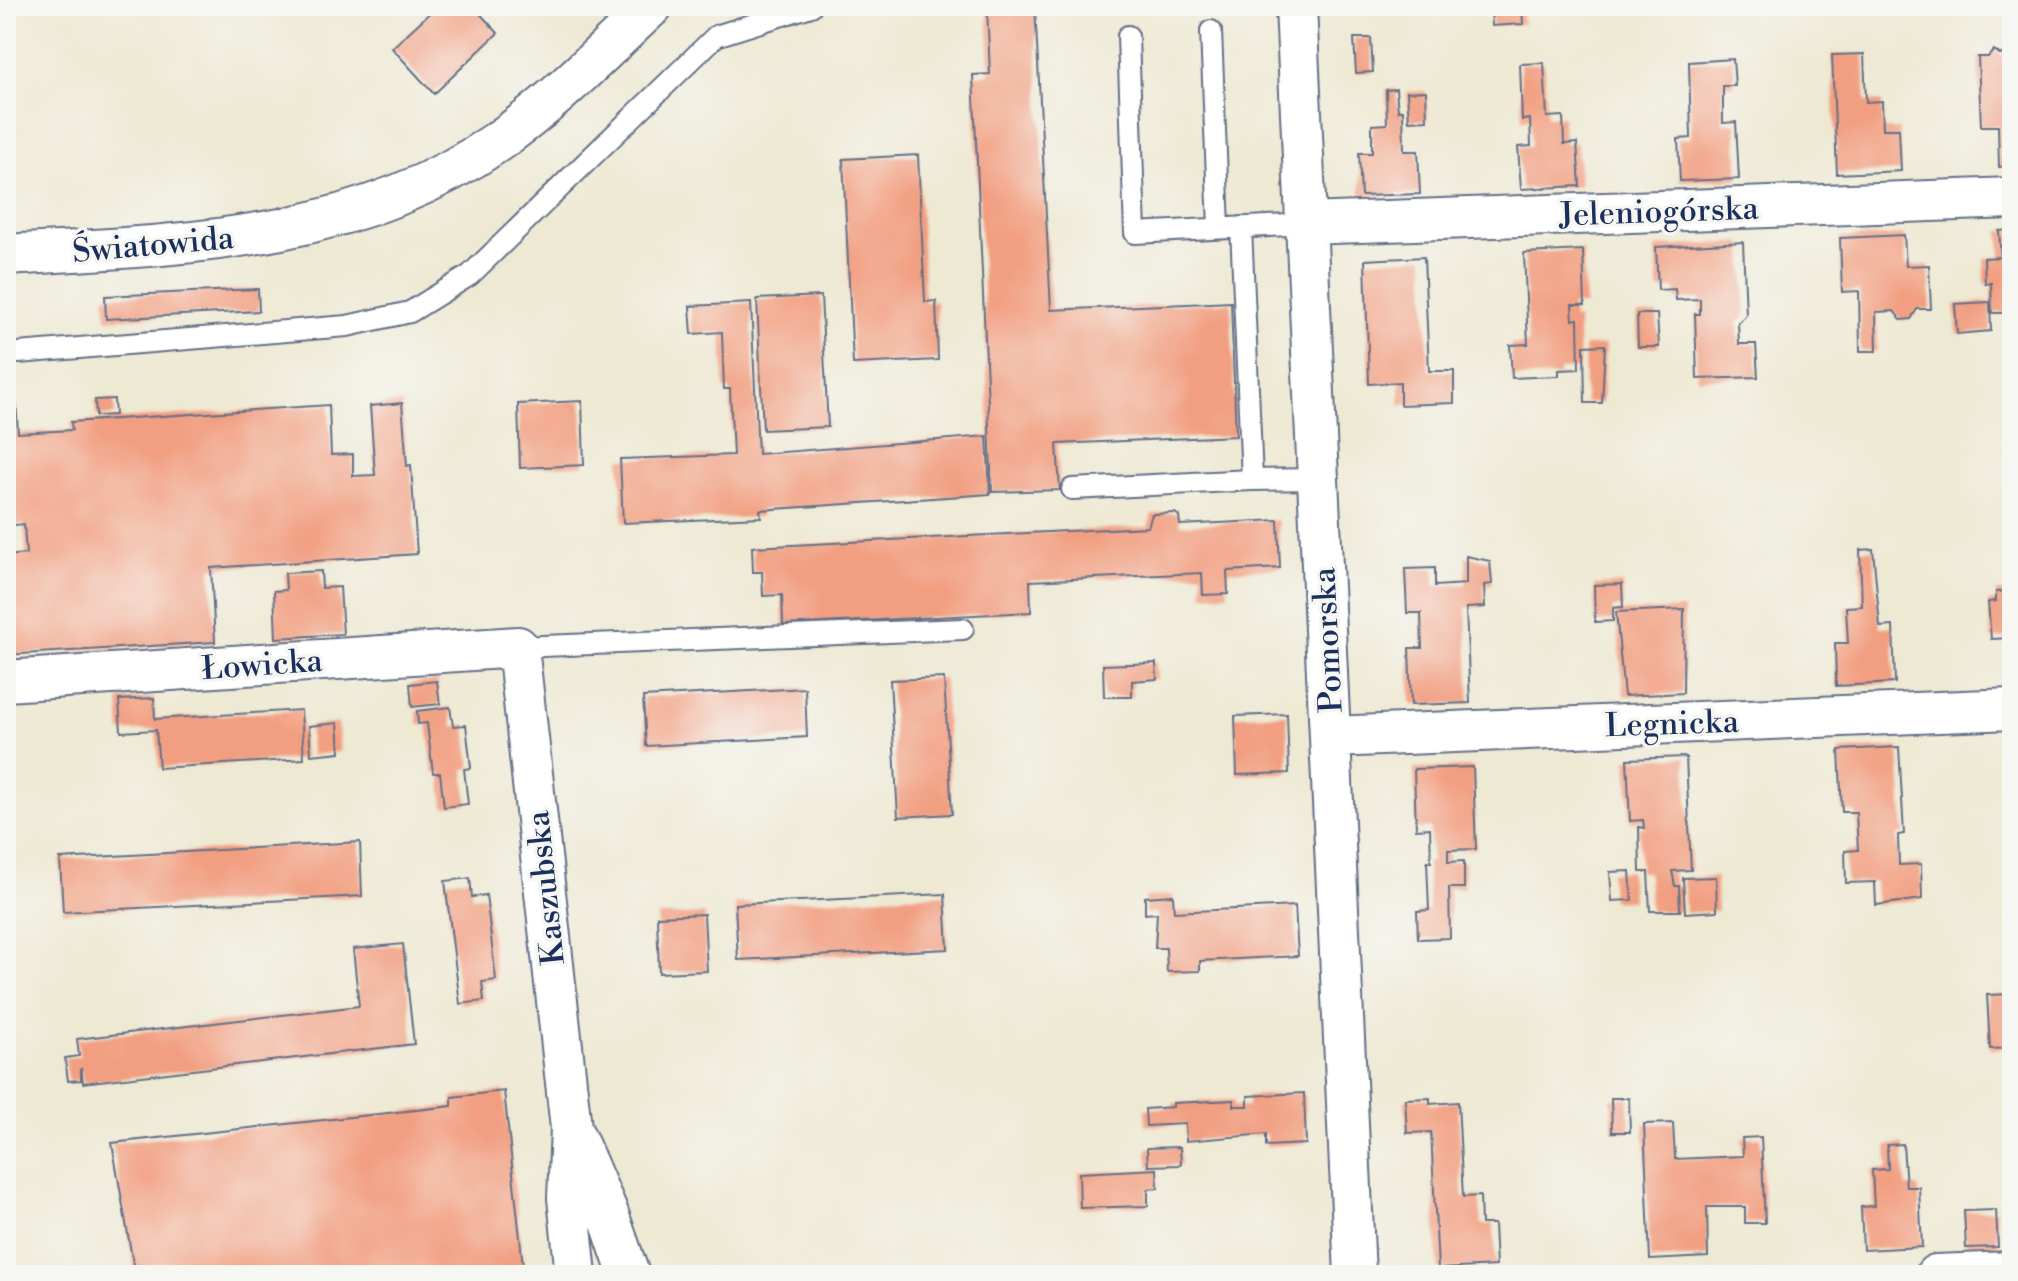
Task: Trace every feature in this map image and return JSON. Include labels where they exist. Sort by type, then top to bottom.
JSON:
[{"type":"street","name":"Światowida","points":[[6,255],[236,239],[298,228],[370,205],[434,179],[495,144],[557,97],[652,6]]},
{"type":"street","name":"Pomorska","points":[[1296,6],[1355,1275]]},
{"type":"street","name":"Jeleniogórska","points":[[1307,224],[2012,198]]},
{"type":"street","name":"Łowicka","points":[[6,681],[518,647]]},
{"type":"street","name":"Kaszubska","points":[[518,647],[571,1128],[568,1198],[576,1275]]},
{"type":"street","name":"Legnicka","points":[[1332,737],[2012,709]]},
{"type":"street","name":"Kaszubska","points":[[571,1128],[607,1211],[629,1275]]},
{"type":"street","points":[[1936,1275],[2012,1272]]},
{"type":"lane","points":[[6,354],[334,328],[376,323],[410,312],[470,275],[716,36],[811,6]]},
{"type":"lane","points":[[1211,31],[1219,228]]},
{"type":"lane","points":[[1128,36],[1135,233],[1307,224]]},
{"type":"lane","points":[[1241,227],[1252,480]]},
{"type":"lane","points":[[1072,489],[1319,479]]},
{"type":"lane","points":[[518,647],[963,629]]},
{"type":"building","points":[[437,6],[473,6],[498,33],[434,94],[392,48]]},
{"type":"building","points":[[987,6],[1035,6],[1051,310],[1231,302],[1236,436],[1057,444],[1060,490],[992,492],[973,75],[990,74]]},
{"type":"building","points":[[1491,6],[1522,6],[1523,24],[1492,26]]},
{"type":"building","points":[[1354,38],[1371,38],[1373,72],[1356,73]]},
{"type":"building","points":[[2007,49],[2012,54],[2012,166],[1999,167],[1998,126],[1981,126],[1978,57],[1988,57],[1994,50],[2001,55]]},
{"type":"building","points":[[1864,54],[1866,102],[1882,101],[1883,129],[1899,129],[1901,171],[1837,174],[1832,55]]},
{"type":"building","points":[[1733,59],[1735,86],[1723,86],[1723,123],[1736,122],[1739,179],[1680,181],[1678,139],[1691,138],[1689,62]]},
{"type":"building","points":[[1544,63],[1547,117],[1563,116],[1564,144],[1577,143],[1580,186],[1521,189],[1518,147],[1531,146],[1530,119],[1522,120],[1520,64]]},
{"type":"building","points":[[1396,89],[1398,111],[1403,110],[1404,151],[1418,151],[1420,194],[1361,196],[1359,153],[1372,153],[1372,125],[1387,124],[1386,90]]},
{"type":"building","points":[[1426,91],[1427,120],[1409,121],[1407,92]]},
{"type":"building","points":[[918,155],[925,302],[936,301],[938,360],[853,364],[843,159]]},
{"type":"building","points":[[2012,230],[2012,313],[1992,313],[1991,283],[1985,284],[1984,258],[2001,257],[1999,231]]},
{"type":"building","points":[[1904,235],[1906,266],[1929,265],[1931,309],[1917,309],[1911,319],[1901,320],[1894,311],[1876,312],[1877,351],[1860,351],[1859,291],[1842,292],[1840,238]]},
{"type":"building","points":[[1743,242],[1746,315],[1738,323],[1739,344],[1756,344],[1758,377],[1697,379],[1695,314],[1700,314],[1700,299],[1676,300],[1675,289],[1658,290],[1656,247]]},
{"type":"building","points":[[1583,250],[1585,305],[1572,305],[1573,320],[1578,319],[1579,369],[1559,370],[1559,376],[1512,378],[1510,345],[1528,344],[1524,253]]},
{"type":"building","points":[[1424,257],[1429,371],[1454,371],[1454,403],[1400,405],[1400,382],[1369,384],[1365,260]]},
{"type":"building","points":[[258,289],[259,311],[106,319],[105,296]]},
{"type":"building","points":[[821,296],[828,427],[763,430],[757,299]]},
{"type":"building","points":[[1990,302],[1991,331],[1957,334],[1955,304]]},
{"type":"building","points":[[751,303],[758,454],[987,436],[990,494],[760,510],[761,517],[623,523],[620,459],[733,455],[730,389],[724,389],[722,332],[692,334],[690,306]]},
{"type":"building","points":[[1637,314],[1657,314],[1659,347],[1638,347]]},
{"type":"building","points":[[1605,345],[1602,403],[1585,403],[1584,346]]},
{"type":"building","points":[[15,384],[18,433],[72,430],[71,422],[329,405],[331,455],[353,454],[353,476],[375,475],[370,406],[402,403],[407,466],[411,465],[417,554],[211,568],[215,642],[6,655],[6,556],[26,554],[24,524],[6,526],[6,385]]},
{"type":"building","points":[[114,399],[115,415],[96,416],[95,400]]},
{"type":"building","points":[[582,401],[584,465],[520,468],[518,404]]},
{"type":"building","points":[[1175,513],[1179,516],[1180,525],[1278,520],[1280,568],[1227,571],[1228,594],[1203,595],[1202,573],[1030,581],[1031,612],[783,625],[782,595],[763,596],[762,572],[753,572],[752,547],[1148,527],[1152,514]]},
{"type":"building","points":[[1873,549],[1880,627],[1893,626],[1895,683],[1836,686],[1835,643],[1848,643],[1846,607],[1862,606],[1860,550]]},
{"type":"building","points":[[1466,556],[1490,561],[1492,584],[1484,585],[1485,607],[1466,608],[1470,703],[1411,705],[1409,648],[1422,648],[1421,613],[1407,613],[1405,569],[1435,568],[1435,586],[1466,584]]},
{"type":"building","points":[[321,571],[322,588],[340,587],[343,634],[276,638],[274,591],[286,590],[285,573]]},
{"type":"building","points":[[1622,584],[1623,607],[1613,608],[1613,621],[1595,622],[1594,585]]},
{"type":"building","points":[[2012,591],[2012,638],[1991,639],[1988,602],[1996,601],[1996,592]]},
{"type":"building","points":[[1684,609],[1683,693],[1624,696],[1616,612]]},
{"type":"building","points":[[1156,663],[1157,679],[1132,681],[1132,697],[1104,697],[1103,665]]},
{"type":"building","points":[[944,678],[952,814],[898,817],[890,680]]},
{"type":"building","points":[[437,681],[440,704],[412,707],[410,684]]},
{"type":"building","points":[[805,688],[807,737],[646,746],[643,697]]},
{"type":"building","points":[[154,698],[155,719],[301,710],[304,759],[159,768],[156,730],[121,732],[119,700]]},
{"type":"building","points":[[450,707],[453,726],[466,725],[471,768],[464,769],[468,804],[444,807],[440,773],[433,773],[427,723],[418,724],[417,711]]},
{"type":"building","points":[[1287,714],[1289,773],[1237,775],[1235,716]]},
{"type":"building","points":[[338,723],[340,752],[311,755],[309,726]]},
{"type":"building","points":[[1899,747],[1904,834],[1898,835],[1899,865],[1921,864],[1922,899],[1876,905],[1875,882],[1846,883],[1845,851],[1858,850],[1856,812],[1842,812],[1839,750]]},
{"type":"building","points":[[1686,757],[1691,870],[1672,871],[1675,886],[1679,886],[1680,911],[1650,911],[1648,872],[1640,872],[1639,827],[1644,828],[1643,820],[1630,821],[1627,759]]},
{"type":"building","points":[[1473,767],[1476,849],[1448,850],[1448,862],[1464,861],[1464,888],[1449,888],[1450,938],[1418,939],[1417,911],[1429,910],[1427,862],[1431,862],[1430,828],[1416,829],[1414,769]]},
{"type":"building","points":[[360,842],[362,896],[63,912],[60,859]]},
{"type":"building","points":[[1630,871],[1632,900],[1612,901],[1610,872]]},
{"type":"building","points":[[1716,877],[1717,911],[1685,913],[1683,878]]},
{"type":"building","points":[[470,878],[472,897],[486,895],[496,980],[482,982],[484,1001],[460,1004],[445,881]]},
{"type":"building","points":[[945,894],[948,949],[738,960],[735,904]]},
{"type":"building","points":[[1173,895],[1174,912],[1295,906],[1298,956],[1200,961],[1200,971],[1167,972],[1166,948],[1155,948],[1157,913],[1145,914],[1145,897]]},
{"type":"building","points":[[704,914],[707,971],[659,973],[657,916]]},
{"type":"building","points":[[403,944],[414,1044],[83,1083],[81,1068],[81,1080],[68,1081],[65,1058],[79,1056],[77,1039],[359,1006],[353,949]]},
{"type":"building","points":[[2012,994],[2012,1048],[1990,1049],[1987,995]]},
{"type":"building","points":[[504,1091],[524,1275],[135,1275],[112,1143],[452,1106],[452,1097]]},
{"type":"building","points":[[1304,1093],[1306,1144],[1266,1146],[1266,1134],[1186,1141],[1185,1124],[1146,1126],[1145,1109],[1173,1107],[1173,1103],[1234,1100],[1234,1106],[1248,1106],[1248,1096]]},
{"type":"building","points":[[1430,1098],[1430,1104],[1458,1102],[1463,1197],[1480,1196],[1481,1224],[1494,1224],[1496,1266],[1438,1269],[1431,1132],[1407,1133],[1405,1099]]},
{"type":"building","points":[[1611,1098],[1629,1098],[1630,1132],[1612,1132]]},
{"type":"building","points":[[1673,1123],[1675,1159],[1743,1156],[1742,1138],[1761,1137],[1765,1223],[1745,1223],[1745,1207],[1707,1207],[1708,1257],[1650,1260],[1644,1124]]},
{"type":"building","points":[[1903,1144],[1906,1187],[1919,1187],[1922,1247],[1863,1250],[1861,1207],[1874,1206],[1872,1170],[1888,1169],[1887,1145]]},
{"type":"building","points":[[1180,1147],[1181,1165],[1148,1166],[1147,1148]]},
{"type":"building","points":[[1157,1169],[1158,1188],[1148,1189],[1148,1206],[1080,1208],[1079,1173]]},
{"type":"building","points":[[1996,1210],[1998,1247],[1966,1248],[1964,1211]]}]
